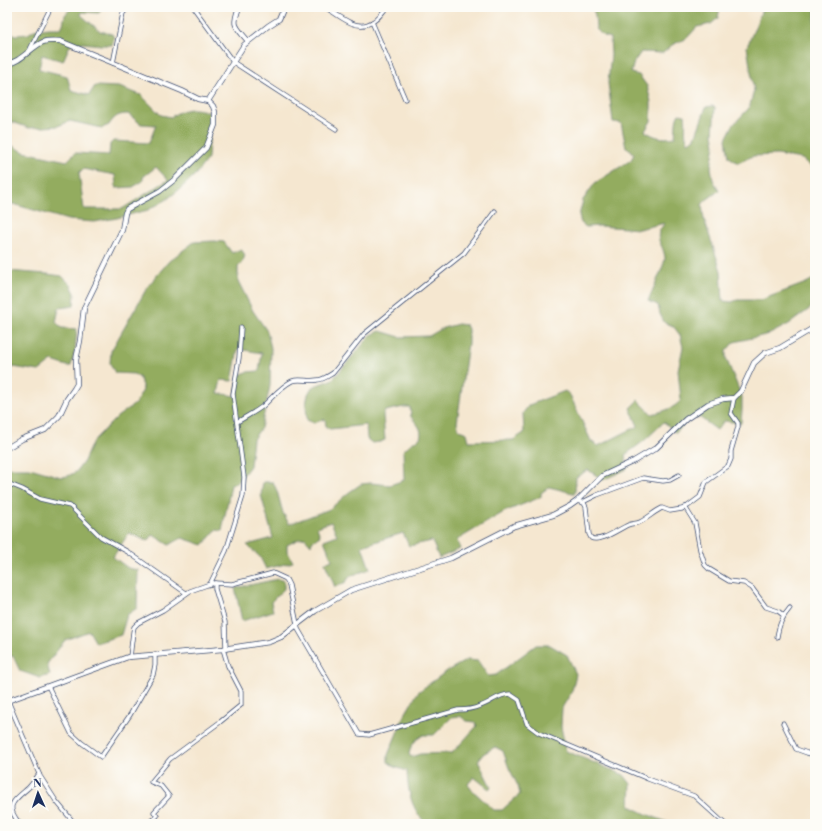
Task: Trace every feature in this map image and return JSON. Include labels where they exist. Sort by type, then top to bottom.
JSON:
[{"type":"street","points":[[30,50],[51,7]]},
{"type":"street","points":[[113,63],[124,13],[128,7]]},
{"type":"street","points":[[193,7],[233,62],[336,128]]},
{"type":"street","points":[[239,7],[235,22],[236,27],[248,41]]},
{"type":"street","points":[[208,101],[244,45],[268,26],[280,19],[284,7]]},
{"type":"street","points":[[325,7],[346,20],[358,24],[368,24],[372,22],[387,7]]},
{"type":"street","points":[[372,22],[405,99]]},
{"type":"street","points":[[7,78],[9,63],[16,61],[44,41],[60,41],[198,99],[208,101],[215,112],[215,125],[206,148],[174,180],[160,191],[127,209],[122,230],[84,308],[76,360],[77,384],[67,399],[59,416],[45,430],[22,439],[7,448]]},
{"type":"street","points":[[237,422],[249,416],[264,405],[281,388],[290,382],[295,380],[316,380],[334,373],[364,334],[464,253],[495,211]]},
{"type":"street","points":[[583,502],[588,512],[589,534],[591,538],[596,540],[630,524],[636,524],[662,508],[670,511],[685,507],[700,497],[706,482],[728,466],[730,462],[738,427],[738,423],[731,413],[734,398],[741,391],[754,363],[765,353],[780,348],[815,327]]},
{"type":"street","points":[[210,584],[226,551],[242,496],[244,477],[233,394],[239,358],[241,328]]},
{"type":"street","points":[[75,824],[56,801],[39,774],[8,701],[130,656],[225,649],[269,642],[281,637],[315,611],[351,590],[451,558],[514,526],[553,515],[577,501],[602,476],[634,461],[656,448],[686,419],[708,404],[723,399],[734,398]]},
{"type":"street","points":[[577,501],[583,502],[597,495],[643,478],[663,481],[670,480],[679,475]]},
{"type":"street","points":[[7,483],[40,499],[70,506],[101,537],[128,552],[186,593]]},
{"type":"street","points":[[685,507],[694,523],[705,565],[729,581],[744,583],[752,588],[766,607],[778,611],[783,615]]},
{"type":"street","points":[[130,656],[134,627],[138,622],[163,610],[186,593],[214,583],[232,584],[267,574],[273,574],[286,579],[289,585],[298,629],[359,734],[369,735],[458,710],[474,708],[481,706],[496,697],[510,694],[519,700],[527,724],[539,733],[648,779],[694,796],[725,824]]},
{"type":"street","points":[[147,824],[157,816],[154,812],[169,796],[161,786],[151,782],[170,759],[241,705],[241,691],[228,666],[225,649],[225,622],[214,583]]},
{"type":"street","points":[[777,637],[778,627],[783,615],[790,608]]},
{"type":"street","points":[[48,686],[71,733],[82,744],[101,757],[150,681],[155,665],[155,654]]},
{"type":"street","points":[[783,723],[796,749],[807,754],[815,754]]},
{"type":"street","points":[[20,824],[12,814],[14,802],[39,774]]},
{"type":"green space","points":[[72,7],[102,7],[99,13],[82,12],[81,15],[100,31],[112,34],[114,38],[112,45],[83,43],[74,44],[69,47],[63,61],[42,55],[39,69],[67,76],[71,90],[89,95],[95,86],[119,87],[141,95],[161,115],[171,117],[189,109],[199,109],[209,112],[210,125],[208,158],[196,174],[180,189],[166,200],[148,210],[94,222],[68,220],[13,204],[7,204],[7,143],[24,152],[67,161],[75,153],[109,155],[110,144],[113,141],[149,143],[156,125],[141,124],[128,114],[117,116],[109,125],[102,128],[70,121],[58,126],[29,128],[7,120],[7,31],[16,35],[28,34],[34,30],[61,28],[65,15]],"holes":[[[156,167],[168,180],[122,209],[84,209],[79,173],[83,169],[115,175],[116,188],[133,187],[143,181],[143,177]]]},
{"type":"green space","points":[[592,7],[720,7],[718,18],[711,24],[697,27],[687,38],[672,45],[663,53],[641,52],[634,62],[631,73],[639,75],[647,86],[651,102],[651,121],[645,131],[659,137],[675,137],[678,116],[679,114],[685,115],[686,135],[688,142],[695,138],[706,107],[715,107],[713,134],[715,145],[711,167],[713,180],[719,190],[702,205],[704,219],[721,271],[723,301],[732,302],[737,300],[761,300],[806,283],[815,278],[815,305],[789,324],[770,334],[734,342],[726,351],[726,358],[742,397],[741,423],[724,421],[717,430],[699,417],[687,421],[676,433],[664,422],[644,441],[625,455],[627,469],[603,480],[588,470],[576,477],[575,493],[549,487],[541,493],[541,497],[504,512],[457,540],[460,549],[439,558],[432,541],[409,546],[403,533],[362,546],[370,569],[350,576],[346,582],[335,587],[325,563],[332,560],[324,540],[337,535],[331,522],[317,527],[320,536],[312,541],[311,545],[305,538],[299,539],[287,545],[287,551],[293,562],[266,569],[260,557],[247,545],[273,538],[261,495],[263,482],[273,482],[283,513],[289,524],[330,509],[361,484],[371,483],[390,485],[404,480],[403,451],[420,438],[421,435],[419,427],[411,417],[410,407],[385,411],[383,415],[385,440],[380,442],[372,443],[367,439],[366,425],[330,429],[326,427],[325,419],[314,423],[307,420],[306,405],[308,394],[312,387],[333,379],[371,335],[380,331],[400,337],[429,336],[443,328],[458,324],[466,325],[468,329],[468,343],[457,423],[459,430],[467,433],[469,441],[513,440],[524,433],[523,413],[529,405],[565,391],[570,395],[591,441],[598,446],[638,426],[630,408],[638,400],[652,414],[672,408],[681,400],[678,370],[683,347],[680,335],[673,326],[664,322],[658,305],[648,301],[665,258],[658,237],[661,228],[665,223],[639,229],[599,226],[586,227],[581,223],[579,216],[583,200],[595,183],[631,160],[634,154],[626,147],[621,123],[613,122],[608,83],[611,55],[610,38],[603,36],[596,29],[595,15]]},
{"type":"green space","points":[[763,7],[815,7],[815,170],[802,159],[777,155],[753,156],[738,163],[729,157],[726,139],[733,125],[749,108],[754,91],[747,47]]},
{"type":"green space","points":[[194,242],[224,242],[232,253],[241,249],[245,255],[243,261],[238,267],[238,281],[253,311],[267,331],[271,348],[270,386],[261,428],[253,439],[250,466],[238,482],[231,485],[222,531],[216,530],[203,545],[182,538],[169,545],[153,535],[148,541],[129,533],[113,557],[128,568],[138,570],[137,608],[127,615],[121,635],[96,643],[89,631],[65,640],[47,664],[50,675],[40,678],[20,671],[13,656],[7,657],[7,468],[30,468],[61,477],[68,476],[76,472],[84,461],[93,441],[117,417],[135,404],[143,390],[140,378],[134,374],[115,373],[110,363],[111,351],[148,286],[169,261]],"holes":[[[238,349],[262,353],[259,371],[247,372],[239,375],[235,396],[218,393],[221,380],[232,381]]]},
{"type":"green space","points":[[7,271],[62,276],[71,285],[75,293],[74,306],[59,308],[56,322],[62,328],[77,329],[75,351],[71,366],[52,361],[39,371],[13,367],[7,379]]},
{"type":"green space","points":[[278,579],[284,581],[284,589],[271,602],[273,611],[242,621],[235,588]]},
{"type":"green space","points":[[536,645],[550,645],[567,655],[576,674],[572,691],[562,708],[561,727],[566,751],[624,775],[631,784],[630,806],[672,824],[427,824],[417,813],[411,800],[407,771],[395,767],[388,762],[388,755],[404,716],[418,692],[447,671],[467,660],[478,661],[488,676],[496,675]],"holes":[[[460,716],[467,721],[475,722],[477,726],[452,753],[420,754],[411,757],[409,754],[411,747],[416,740],[423,735],[434,735],[452,717]],[[495,747],[503,751],[520,794],[502,810],[494,810],[471,789],[468,784],[474,777],[489,789],[491,787],[478,761],[483,754]]]}]
